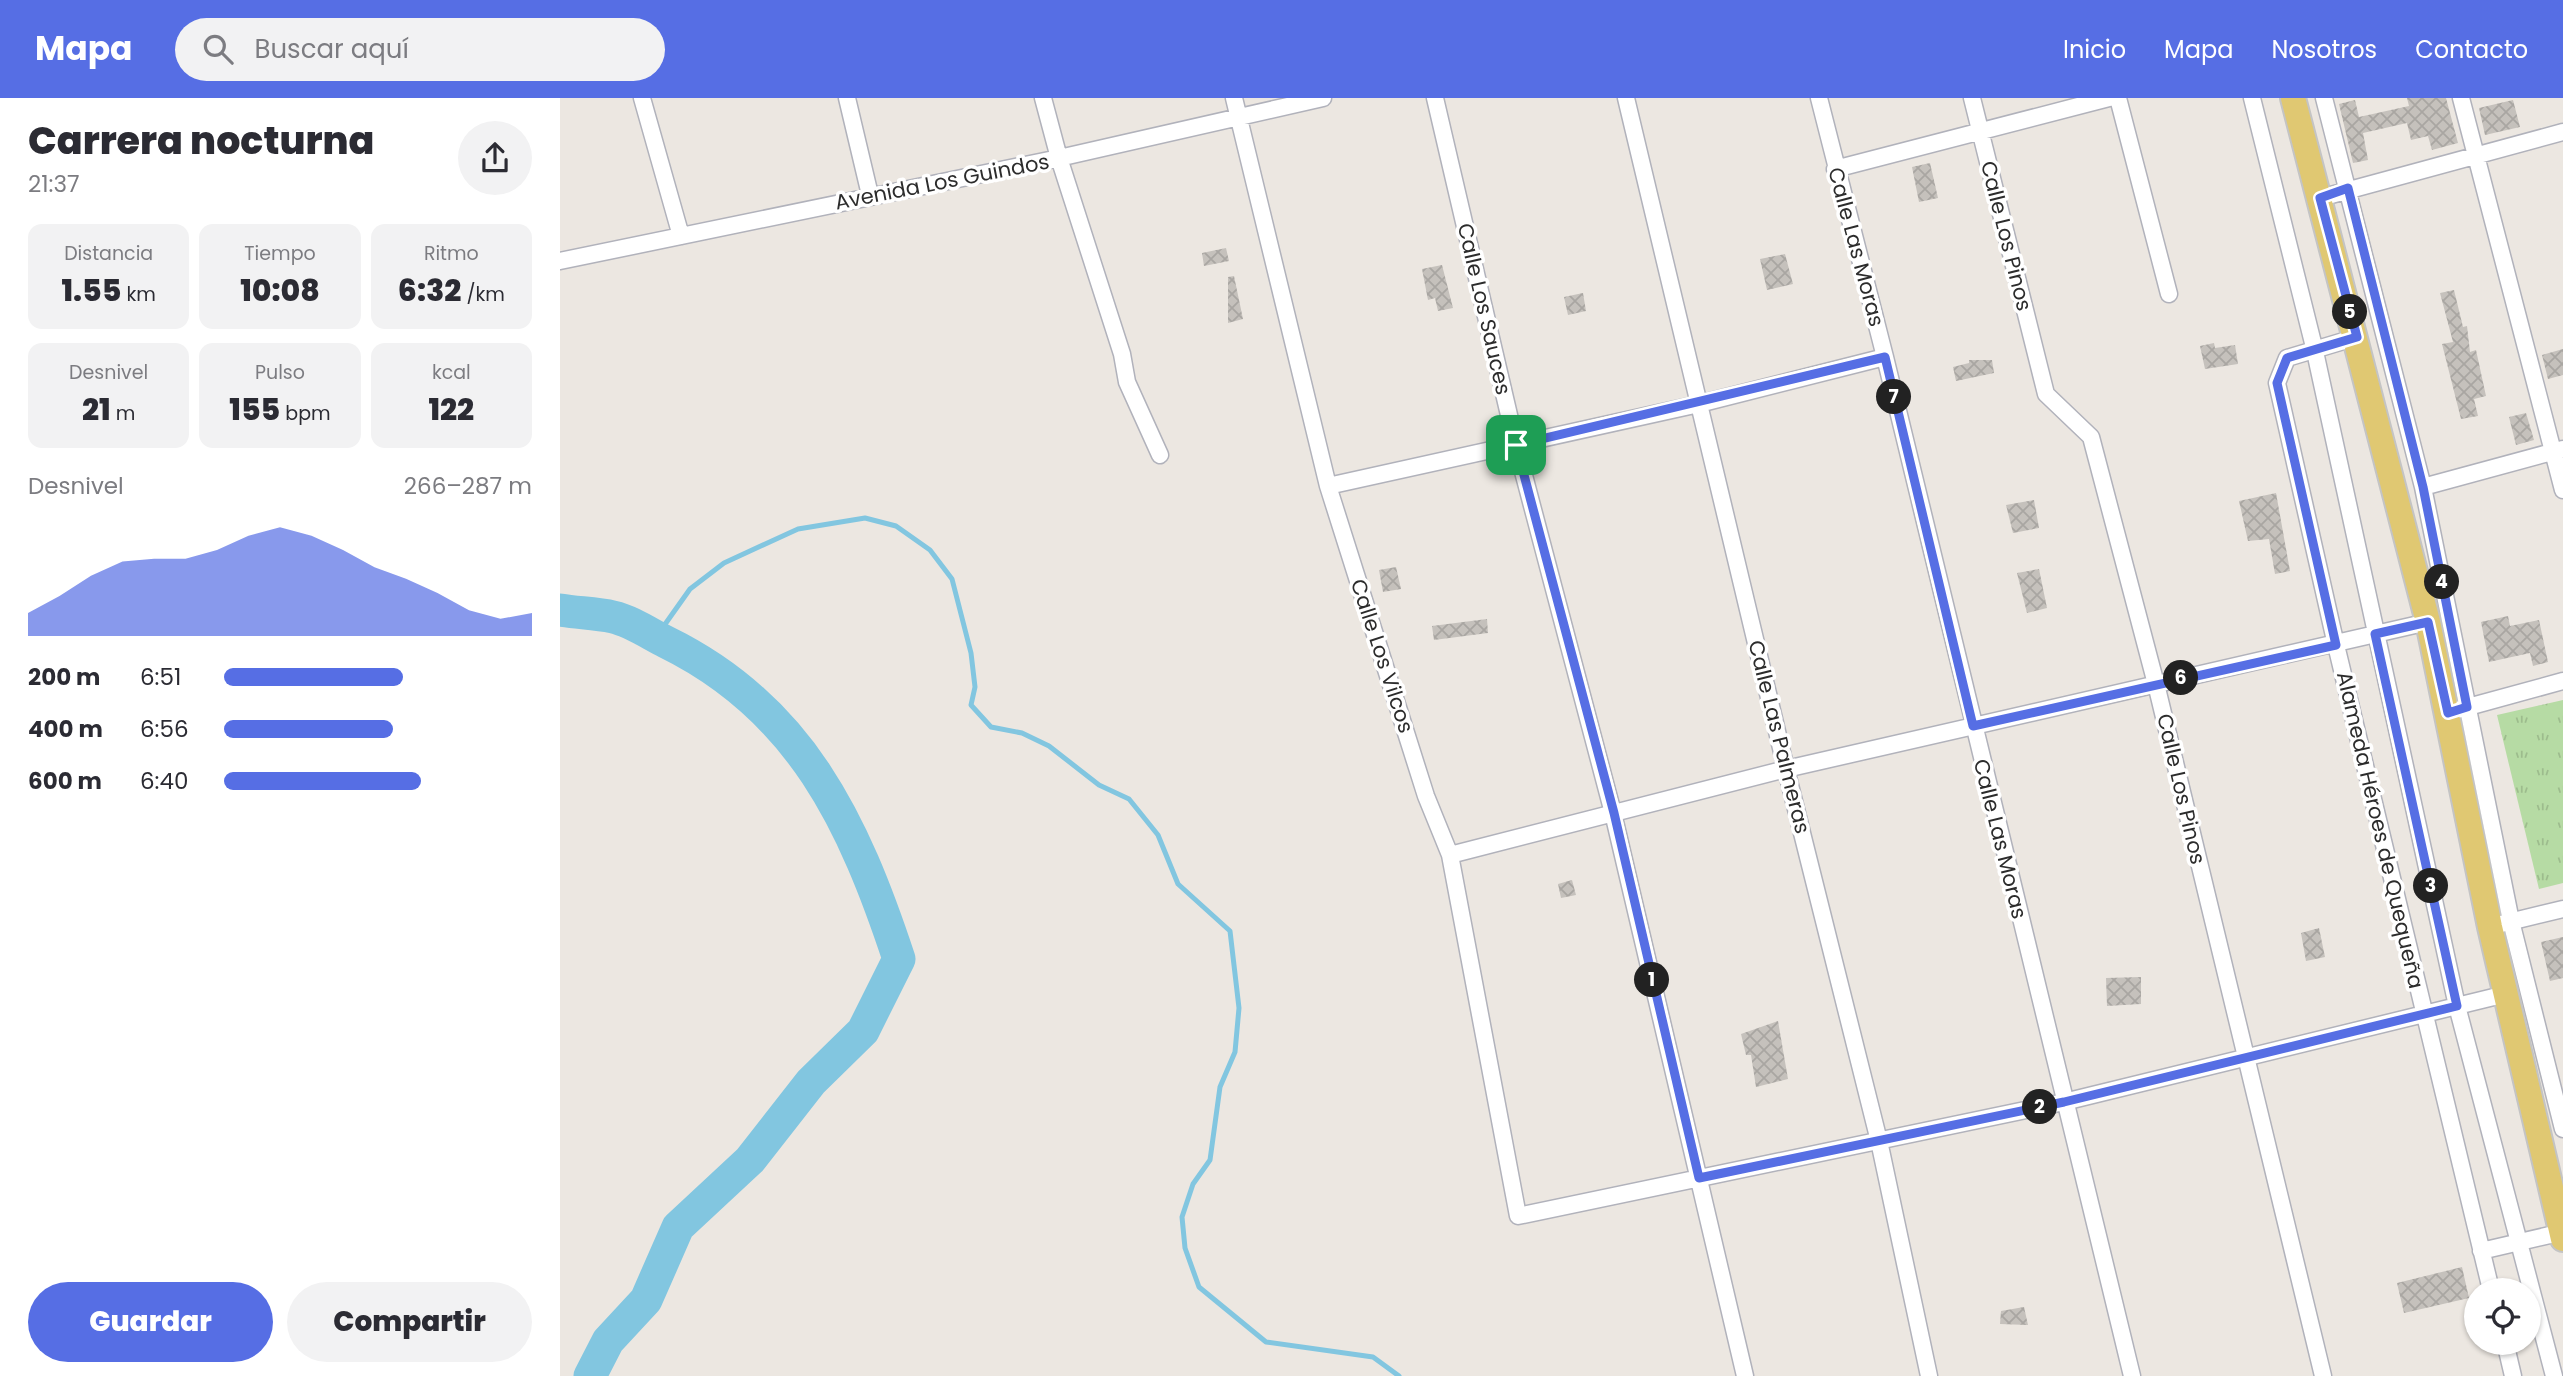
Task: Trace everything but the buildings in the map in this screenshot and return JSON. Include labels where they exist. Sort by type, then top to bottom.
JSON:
[{"type":"main road","points":[[2293,98],[2357,337],[2428,622],[2457,710],[2501,924],[2506,995],[2562,1234]]},
{"type":"street","points":[[642,98],[681,236]]},
{"type":"street","points":[[847,98],[870,195]]},
{"type":"street","points":[[1043,98],[1059,158],[1122,354],[1127,382],[1160,454]]},
{"type":"street","name":"Calle Los Vilcos","points":[[1234,98],[1328,486],[1426,796],[1450,855],[1518,1216],[1699,1178]]},
{"type":"street","name":"Avenida Los Guindos","points":[[560,261],[1059,158],[1323,98]]},
{"type":"street","name":"Calle Los Sauces","points":[[1435,98],[1516,445],[1614,813],[1745,1376]]},
{"type":"street","name":"Calle Las Palmeras","points":[[1626,98],[1786,769],[1879,1141],[1929,1376]]},
{"type":"street","name":"Calle Las Moras","points":[[1819,98],[1885,357],[2064,1102],[2133,1376]]},
{"type":"street","name":"Calle Los Pinos","points":[[1972,98],[2046,394],[2091,436],[2156,684],[2323,1376]]},
{"type":"street","points":[[1835,169],[2109,98]]},
{"type":"street","points":[[2118,98],[2169,294]]},
{"type":"street","points":[[2252,98],[2314,347]]},
{"type":"street","points":[[2324,98],[2423,487],[2457,710],[2563,681]]},
{"type":"street","points":[[2461,98],[2558,450],[2563,490]]},
{"type":"street","points":[[2320,198],[2348,188],[2563,132]]},
{"type":"street","name":"Alameda Héroes de Quequeña","points":[[2357,337],[2314,347],[2287,358],[2277,383],[2336,645],[2488,1278]]},
{"type":"street","name":"Alameda Héroes de Quequeña","points":[[2314,347],[2457,1006],[2554,1376]]},
{"type":"street","points":[[1328,486],[1699,404],[1885,357]]},
{"type":"street","points":[[2423,487],[2558,450]]},
{"type":"street","points":[[1450,855],[1786,769],[2428,622]]},
{"type":"street","points":[[2563,909],[2501,924],[2563,1129]]},
{"type":"street","points":[[1699,1178],[2064,1102],[2245,1056],[2506,995]]},
{"type":"street","points":[[2481,1251],[2562,1234]]},
{"type":"street","points":[[2508,1355],[2513,1376]]},
{"type":"green space","points":[[2563,700],[2563,883],[2539,889],[2497,715]]},
{"type":"waterway","points":[[656,637],[690,589],[724,563],[798,529],[865,518],[896,526],[930,550],[952,579],[971,653],[975,687],[971,705],[991,727],[1022,733],[1049,746],[1099,785],[1129,799],[1158,835],[1178,884],[1230,931],[1239,1008],[1235,1052],[1220,1087],[1210,1160],[1193,1184],[1182,1217],[1185,1248],[1199,1287],[1266,1342],[1373,1357],[1399,1376]]},
{"type":"waterway","points":[[560,610],[620,619],[666,642],[713,669],[753,700],[787,735],[816,774],[841,816],[863,861],[899,959],[863,1031],[811,1082],[750,1160],[678,1227],[646,1300],[608,1341],[590,1376]]},
{"type":"route","points":[[2348,188],[2423,487],[2467,707],[2448,713],[2428,622],[2375,634],[2457,1006],[2064,1102],[1699,1178],[1614,813],[1516,445],[1699,404],[1885,357],[1973,726],[2336,645],[2277,383],[2287,358],[2314,347],[2357,337],[2320,198],[2348,188]]}]
